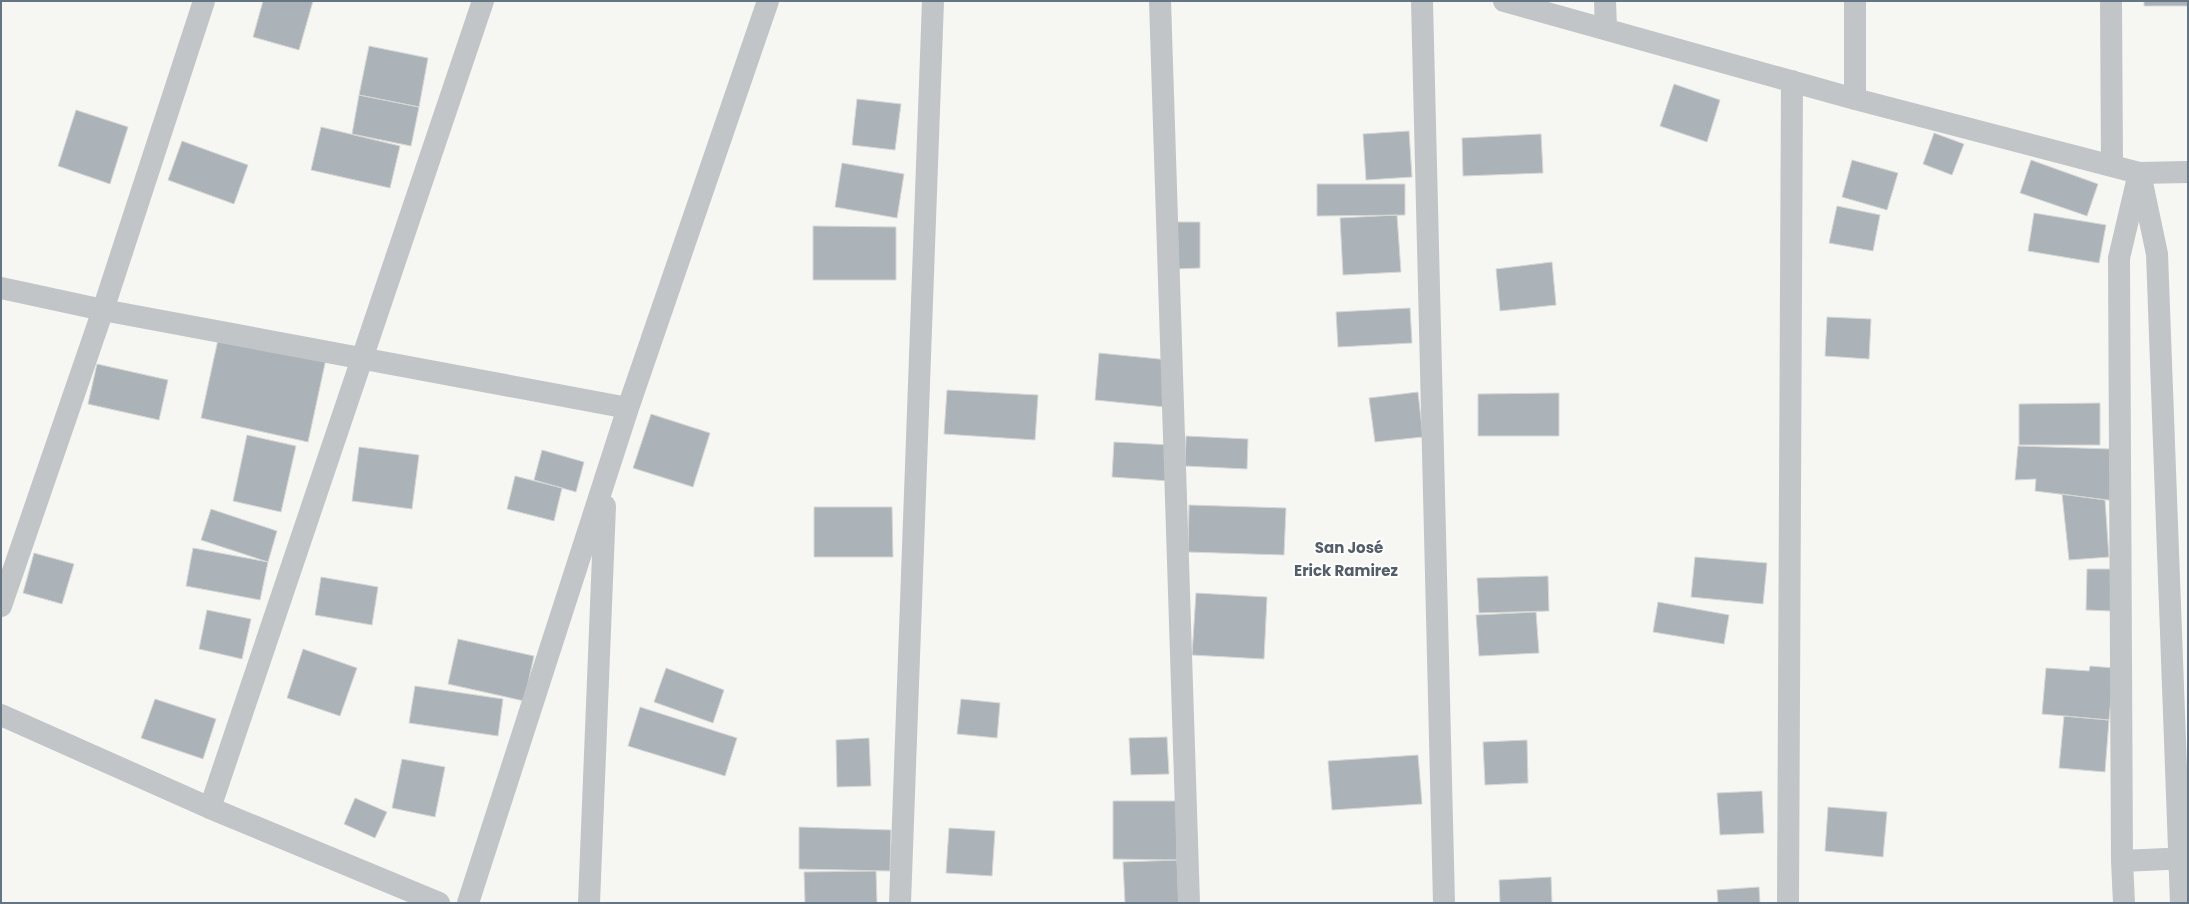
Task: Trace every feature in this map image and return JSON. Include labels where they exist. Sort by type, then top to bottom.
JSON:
[{"type":"street","points":[[1,606],[103,310],[204,1]]},
{"type":"street","points":[[210,808],[483,1]]},
{"type":"street","points":[[468,903],[628,408],[768,1]]},
{"type":"street","points":[[900,903],[933,1]]},
{"type":"street","points":[[1160,1],[1188,903]]},
{"type":"street","points":[[1422,1],[1444,903]]},
{"type":"street","points":[[1504,1],[1606,28],[1855,99],[2112,166],[2140,172],[2188,172]]},
{"type":"street","points":[[1605,1],[1606,28]]},
{"type":"street","points":[[1855,1],[1855,99]]},
{"type":"street","points":[[2111,1],[2112,166]]},
{"type":"street","points":[[1788,903],[1792,80]]},
{"type":"street","points":[[2140,172],[2157,254],[2184,858],[2181,903]]},
{"type":"street","points":[[2124,903],[2122,860],[2119,258],[2140,172]]},
{"type":"street","points":[[1,288],[103,310],[628,408]]},
{"type":"street","points":[[589,903],[606,479]]},
{"type":"street","points":[[1,715],[210,808],[439,903]]},
{"type":"street","points":[[2122,860],[2184,858]]},
{"type":"building","points":[[263,1],[313,1],[299,50],[253,37]]},
{"type":"building","points":[[2144,1],[2188,1],[2188,6],[2144,6]]},
{"type":"building","points":[[369,46],[428,58],[419,107],[359,95]]},
{"type":"building","points":[[1674,84],[1720,100],[1707,142],[1660,126]]},
{"type":"building","points":[[359,95],[419,107],[411,146],[352,134]]},
{"type":"building","points":[[857,99],[901,104],[895,150],[852,145]]},
{"type":"building","points":[[76,110],[128,127],[110,184],[58,166]]},
{"type":"building","points":[[321,127],[400,146],[390,188],[311,170]]},
{"type":"building","points":[[1409,131],[1412,177],[1366,180],[1363,134]]},
{"type":"building","points":[[1934,133],[1964,144],[1952,175],[1923,164]]},
{"type":"building","points":[[1541,134],[1543,173],[1463,176],[1462,138]]},
{"type":"building","points":[[182,141],[248,165],[234,204],[168,180]]},
{"type":"building","points":[[1852,160],[1898,173],[1887,210],[1842,197]]},
{"type":"building","points":[[2031,160],[2098,184],[2087,216],[2020,193]]},
{"type":"building","points":[[842,163],[904,174],[897,218],[835,207]]},
{"type":"building","points":[[1317,184],[1405,184],[1405,215],[1317,216]]},
{"type":"building","points":[[1837,206],[1880,215],[1873,251],[1829,243]]},
{"type":"building","points":[[2034,213],[2106,225],[2099,263],[2028,251]]},
{"type":"building","points":[[1397,215],[1401,272],[1343,275],[1340,218]]},
{"type":"building","points":[[1173,222],[1200,222],[1200,268],[1174,269]]},
{"type":"building","points":[[813,226],[896,227],[896,280],[813,280]]},
{"type":"building","points":[[1552,262],[1556,305],[1500,311],[1496,269]]},
{"type":"building","points":[[1410,308],[1412,343],[1338,347],[1336,312]]},
{"type":"building","points":[[1827,317],[1871,319],[1869,359],[1825,356]]},
{"type":"building","points":[[219,335],[326,359],[308,442],[201,418]]},
{"type":"building","points":[[1099,353],[1169,360],[1165,407],[1095,400]]},
{"type":"building","points":[[97,364],[168,380],[159,420],[88,404]]},
{"type":"building","points":[[947,390],[1038,395],[1035,440],[944,434]]},
{"type":"building","points":[[1418,392],[1423,437],[1375,442],[1369,398]]},
{"type":"building","points":[[1559,393],[1559,436],[1478,436],[1478,394]]},
{"type":"building","points":[[2100,403],[2100,445],[2019,445],[2019,404]]},
{"type":"building","points":[[651,414],[710,433],[693,487],[633,468]]},
{"type":"building","points":[[247,435],[296,446],[281,512],[233,501]]},
{"type":"building","points":[[1186,436],[1248,439],[1247,469],[1185,466]]},
{"type":"building","points":[[1114,442],[1171,445],[1169,481],[1112,477]]},
{"type":"building","points":[[2018,446],[2111,449],[2116,501],[2035,491],[2036,479],[2015,480]]},
{"type":"building","points":[[359,447],[419,455],[412,509],[352,501]]},
{"type":"building","points":[[542,450],[584,462],[576,492],[534,480]]},
{"type":"building","points":[[515,476],[562,488],[554,521],[507,509]]},
{"type":"building","points":[[2062,494],[2105,500],[2109,557],[2069,560]]},
{"type":"building","points":[[1189,505],[1286,508],[1284,555],[1188,552]]},
{"type":"building","points":[[814,507],[892,507],[893,557],[814,557]]},
{"type":"building","points":[[211,509],[277,531],[268,562],[201,540]]},
{"type":"building","points":[[193,548],[268,562],[260,600],[186,586]]},
{"type":"building","points":[[34,553],[74,564],[62,604],[23,593]]},
{"type":"building","points":[[1695,557],[1767,563],[1763,604],[1691,597]]},
{"type":"building","points":[[2087,569],[2112,569],[2111,611],[2086,610]]},
{"type":"building","points":[[1548,576],[1549,611],[1479,613],[1477,578]]},
{"type":"building","points":[[321,577],[378,587],[372,625],[315,615]]},
{"type":"building","points":[[1196,593],[1267,597],[1264,659],[1192,655]]},
{"type":"building","points":[[1658,602],[1729,615],[1724,644],[1653,632]]},
{"type":"building","points":[[207,610],[251,619],[242,659],[199,649]]},
{"type":"building","points":[[1536,612],[1539,653],[1479,656],[1476,615]]},
{"type":"building","points":[[458,639],[534,656],[524,701],[448,684]]},
{"type":"building","points":[[303,649],[357,668],[340,716],[287,698]]},
{"type":"building","points":[[2090,666],[2114,668],[2109,720],[2042,714],[2046,668],[2089,671]]},
{"type":"building","points":[[666,668],[724,690],[713,723],[654,702]]},
{"type":"building","points":[[415,686],[503,699],[498,736],[409,723]]},
{"type":"building","points":[[155,699],[216,719],[203,759],[141,738]]},
{"type":"building","points":[[961,699],[1000,703],[997,738],[957,734]]},
{"type":"building","points":[[640,707],[737,738],[725,776],[628,746]]},
{"type":"building","points":[[2064,716],[2109,720],[2105,772],[2059,768]]},
{"type":"building","points":[[1167,737],[1169,774],[1131,775],[1129,738]]},
{"type":"building","points":[[869,738],[871,786],[837,787],[836,740]]},
{"type":"building","points":[[1527,740],[1528,783],[1485,785],[1483,742]]},
{"type":"building","points":[[1418,755],[1422,804],[1332,810],[1328,761]]},
{"type":"building","points":[[402,759],[445,767],[435,817],[392,808]]},
{"type":"building","points":[[1762,791],[1764,833],[1720,835],[1717,793]]},
{"type":"building","points":[[355,798],[387,812],[375,838],[344,824]]},
{"type":"building","points":[[1113,801],[1177,801],[1177,860],[1113,859]]},
{"type":"building","points":[[1828,807],[1887,812],[1883,857],[1825,851]]},
{"type":"building","points":[[799,827],[891,830],[890,871],[799,869]]},
{"type":"building","points":[[949,828],[995,831],[992,876],[946,873]]},
{"type":"building","points":[[1177,860],[1179,903],[1125,903],[1123,862]]},
{"type":"building","points":[[876,871],[877,903],[805,903],[804,872]]},
{"type":"building","points":[[1551,877],[1552,903],[1500,903],[1499,880]]},
{"type":"building","points":[[1759,887],[1760,903],[1718,903],[1717,890]]},
{"type":"district","name":"San José","points":[[1349,548]]},
{"type":"district","name":"Erick Ramirez","points":[[1346,571]]}]
